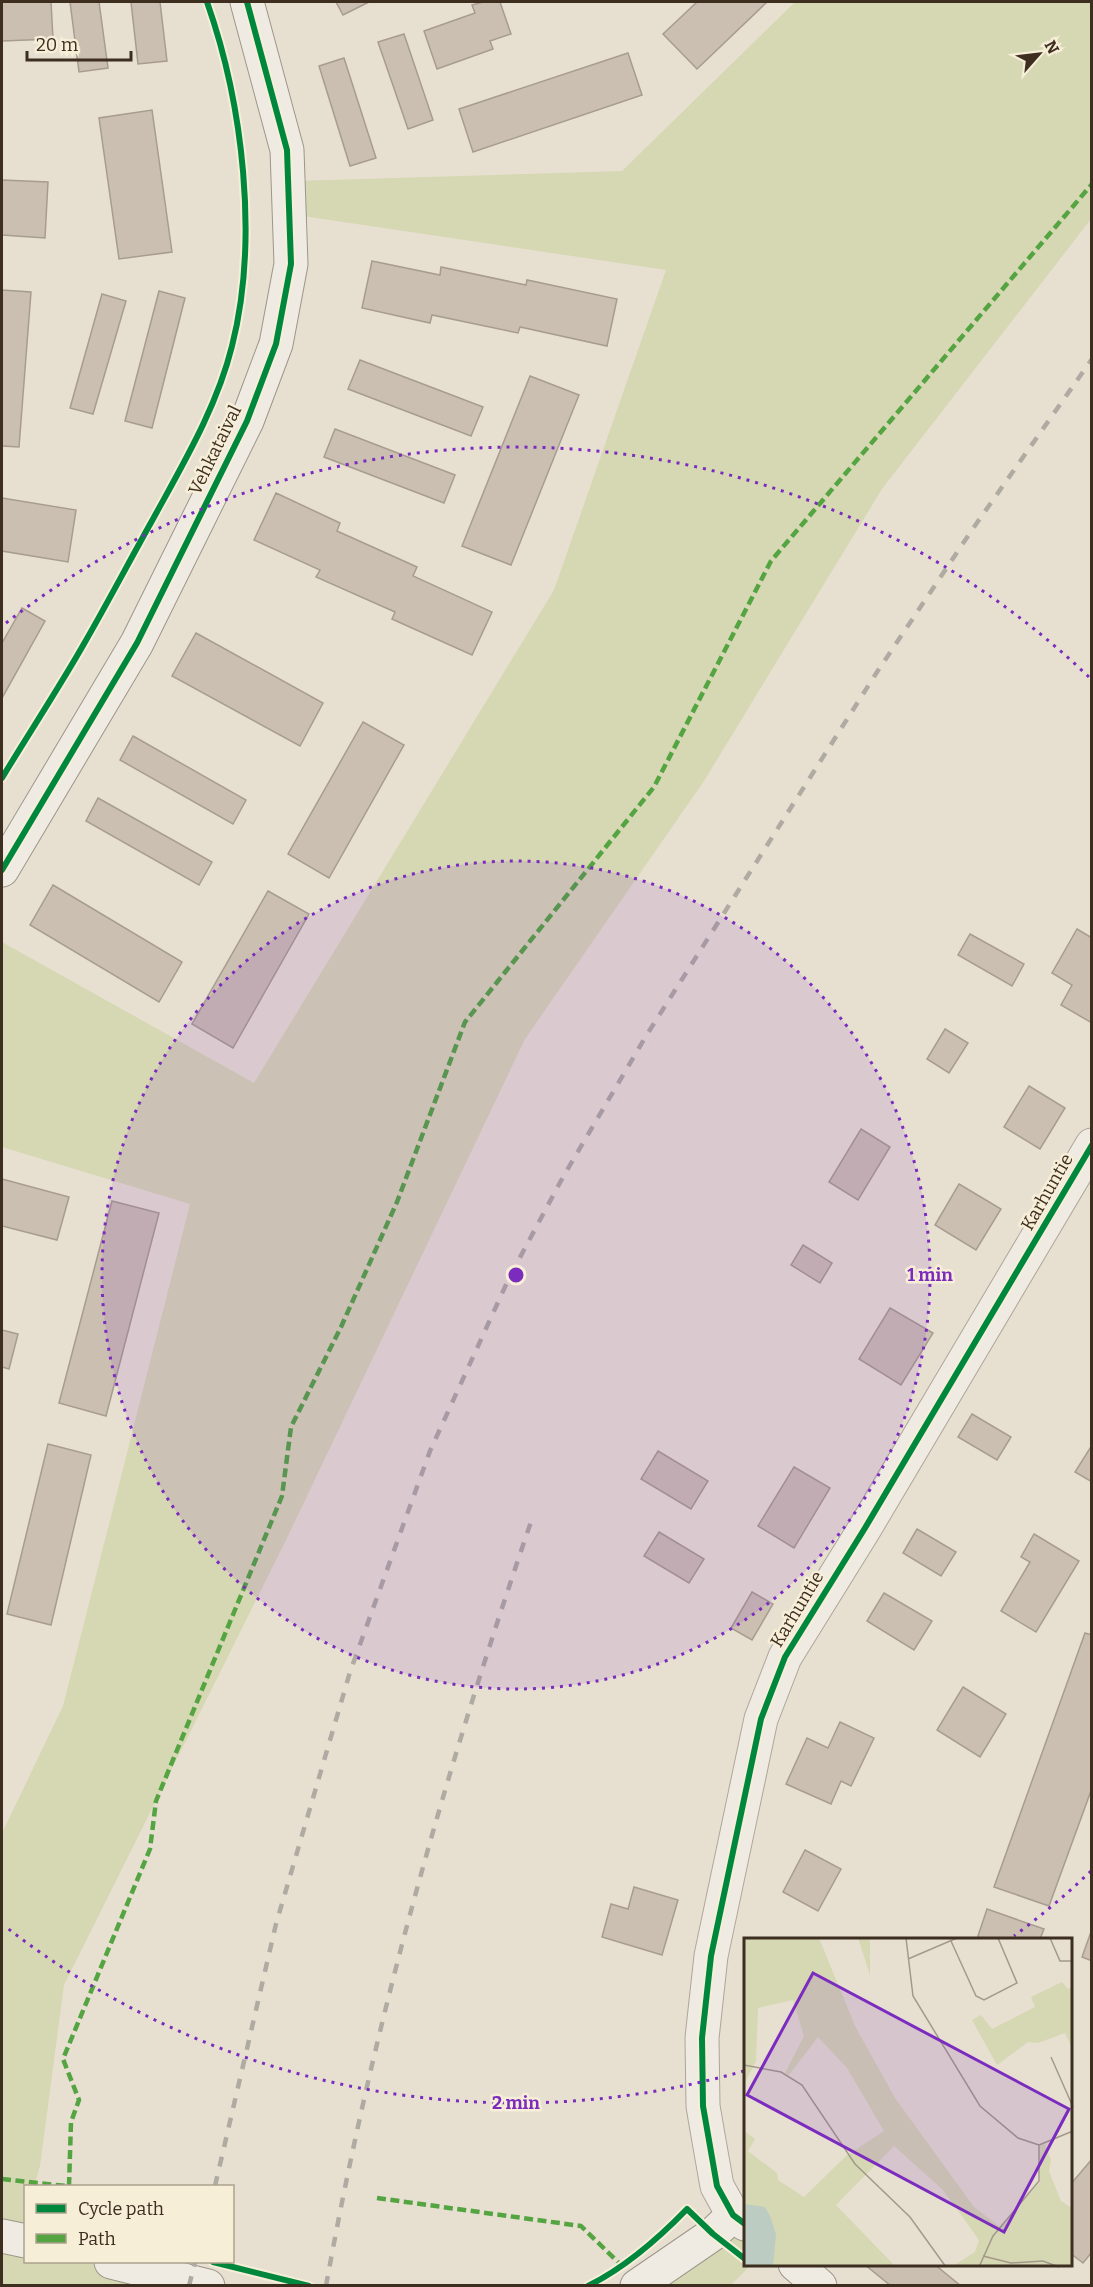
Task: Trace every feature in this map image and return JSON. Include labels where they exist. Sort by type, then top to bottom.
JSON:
[{"type":"street","name":"Vehkataival","points":[[2,870],[136,643],[248,420],[276,344],[291,264],[287,150],[247,2]]},
{"type":"street","name":"Karhuntie","points":[[739,2219],[717,2186],[703,2106],[702,2038],[711,1956],[761,1719],[785,1657],[865,1528],[1092,1145]]},
{"type":"street","points":[[637,2286],[739,2219]]},
{"type":"street","points":[[2,2236],[24,2241]]},
{"type":"street","points":[[115,2263],[208,2286]]},
{"type":"street","points":[[796,2266],[820,2286]]},
{"type":"green space","points":[[795,2],[1091,2],[1091,219],[882,489],[704,781],[525,1039],[286,1540],[64,1985],[40,2166],[34,2185],[24,2185],[24,2222],[19,2239],[2,2236],[2,1833],[63,1706],[190,1204],[2,1147],[2,942],[254,1083],[554,590],[666,270],[296,215],[296,181],[622,171]]},
{"type":"green space","points":[[744,2231],[744,2266],[750,2266],[731,2285],[646,2286]]},
{"type":"green space","points":[[2,2243],[24,2247],[24,2263],[88,2263],[183,2285],[2,2285]]},
{"type":"building","points":[[2,2],[51,2],[53,39],[2,41]]},
{"type":"building","points":[[70,2],[99,2],[108,68],[79,72]]},
{"type":"building","points":[[131,2],[160,2],[167,61],[138,64]]},
{"type":"building","points":[[336,2],[369,2],[343,15]]},
{"type":"building","points":[[483,2],[500,2],[511,34],[490,41],[493,49],[437,69],[424,31],[475,13],[472,5]]},
{"type":"building","points":[[697,2],[767,2],[697,69],[663,34]]},
{"type":"building","points":[[404,34],[433,120],[408,129],[378,42]]},
{"type":"building","points":[[628,53],[642,95],[473,152],[459,109]]},
{"type":"building","points":[[344,58],[376,158],[350,166],[319,66]]},
{"type":"building","points":[[152,110],[172,252],[119,259],[99,118]]},
{"type":"building","points":[[2,180],[48,182],[45,238],[2,235]]},
{"type":"building","points":[[372,261],[440,275],[441,267],[526,285],[527,280],[617,299],[607,346],[520,327],[518,333],[432,315],[430,323],[362,308]]},
{"type":"building","points":[[2,290],[31,292],[19,447],[2,446]]},
{"type":"building","points":[[159,291],[185,298],[152,428],[125,421]]},
{"type":"building","points":[[102,294],[126,301],[93,414],[70,408]]},
{"type":"building","points":[[360,360],[483,407],[471,436],[348,389]]},
{"type":"building","points":[[530,376],[579,395],[511,565],[462,546]]},
{"type":"building","points":[[335,429],[455,475],[444,503],[324,457]]},
{"type":"building","points":[[276,493],[340,523],[337,531],[417,567],[413,576],[492,612],[472,655],[392,619],[395,612],[316,577],[320,570],[254,540]]},
{"type":"building","points":[[2,498],[76,510],[68,562],[2,551]]},
{"type":"building","points":[[22,608],[45,621],[2,698],[2,643]]},
{"type":"building","points":[[196,633],[323,703],[300,746],[172,676]]},
{"type":"building","points":[[363,722],[404,745],[329,878],[288,854]]},
{"type":"building","points":[[133,736],[246,800],[233,824],[120,760]]},
{"type":"building","points":[[98,798],[212,862],[199,885],[86,821]]},
{"type":"building","points":[[53,885],[182,962],[159,1002],[30,925]]},
{"type":"building","points":[[268,891],[309,914],[233,1048],[192,1024]]},
{"type":"building","points":[[1077,929],[1092,938],[1092,1023],[1061,1005],[1072,985],[1052,973]]},
{"type":"building","points":[[970,934],[1024,964],[1012,986],[958,955]]},
{"type":"building","points":[[945,1029],[968,1043],[949,1073],[927,1059]]},
{"type":"building","points":[[1029,1086],[1065,1108],[1040,1149],[1004,1127]]},
{"type":"building","points":[[861,1129],[890,1147],[858,1200],[829,1182]]},
{"type":"building","points":[[2,1179],[69,1197],[57,1240],[2,1226]]},
{"type":"building","points":[[959,1184],[1001,1209],[976,1250],[935,1225]]},
{"type":"building","points":[[112,1201],[159,1213],[106,1416],[59,1403]]},
{"type":"building","points":[[803,1245],[832,1263],[820,1283],[791,1265]]},
{"type":"building","points":[[890,1308],[933,1333],[901,1385],[859,1359]]},
{"type":"building","points":[[2,1330],[18,1334],[9,1369],[2,1367]]},
{"type":"building","points":[[972,1414],[1011,1437],[997,1460],[958,1437]]},
{"type":"building","points":[[48,1444],[91,1455],[51,1625],[7,1614]]},
{"type":"building","points":[[1092,1445],[1092,1482],[1075,1472]]},
{"type":"building","points":[[658,1451],[708,1481],[691,1509],[641,1479]]},
{"type":"building","points":[[794,1467],[830,1488],[794,1548],[758,1526]]},
{"type":"building","points":[[917,1529],[956,1552],[941,1576],[903,1553]]},
{"type":"building","points":[[659,1532],[704,1559],[689,1583],[644,1556]]},
{"type":"building","points":[[1034,1534],[1079,1561],[1036,1632],[1001,1611],[1030,1562],[1021,1557]]},
{"type":"building","points":[[752,1592],[773,1604],[752,1640],[731,1628]]},
{"type":"building","points":[[884,1593],[932,1621],[914,1650],[867,1621]]},
{"type":"building","points":[[1085,1633],[1092,1635],[1092,1788],[1049,1906],[994,1887]]},
{"type":"building","points":[[963,1687],[1006,1714],[980,1757],[937,1730]]},
{"type":"building","points":[[840,1722],[874,1738],[851,1786],[841,1781],[831,1804],[786,1784],[807,1738],[828,1748]]},
{"type":"building","points":[[805,1850],[841,1869],[818,1911],[783,1892]]},
{"type":"building","points":[[634,1887],[678,1900],[662,1955],[602,1937],[611,1904],[628,1909]]},
{"type":"building","points":[[987,1909],[1044,1929],[1040,1938],[977,1938]]},
{"type":"building","points":[[1092,1929],[1092,1961],[1082,1957]]},
{"type":"building","points":[[1092,2159],[1092,2252],[1083,2263],[1072,2255],[1072,2183]]},
{"type":"building","points":[[866,2266],[936,2266],[961,2286],[891,2286]]},
{"type":"railway","points":[[215,2185],[276,1924],[350,1672],[430,1451],[510,1276],[563,1177],[646,1036],[877,672],[974,527],[1092,359]]},
{"type":"railway","points":[[326,2286],[366,2091],[414,1898],[470,1708],[532,1519]]},
{"type":"railway","points":[[189,2286],[195,2263]]},
{"type":"marked path","points":[[69,2185],[71,2122],[79,2100],[63,2059],[150,1849],[156,1801],[282,1496],[291,1427],[341,1327],[397,1202],[465,1022],[654,787],[771,561],[1092,184]]},
{"type":"marked path","points":[[2,2179],[57,2185]]},
{"type":"marked path","points":[[377,2198],[581,2226],[622,2266]]},
{"type":"cycle path","points":[[2,778],[85,642],[187,456],[226,369],[240,305],[245,262],[243,172],[230,84],[207,2]]},
{"type":"cycle path","points":[[2,870],[137,643],[247,421],[276,344],[291,264],[287,150],[247,2]]},
{"type":"cycle path","points":[[744,2223],[733,2215],[717,2186],[703,2106],[702,2038],[711,1956],[761,1719],[785,1657],[865,1528],[1092,1145]]},
{"type":"cycle path","points":[[588,2286],[641,2252],[687,2209],[713,2234],[744,2258]]},
{"type":"cycle path","points":[[217,2263],[309,2286]]}]
